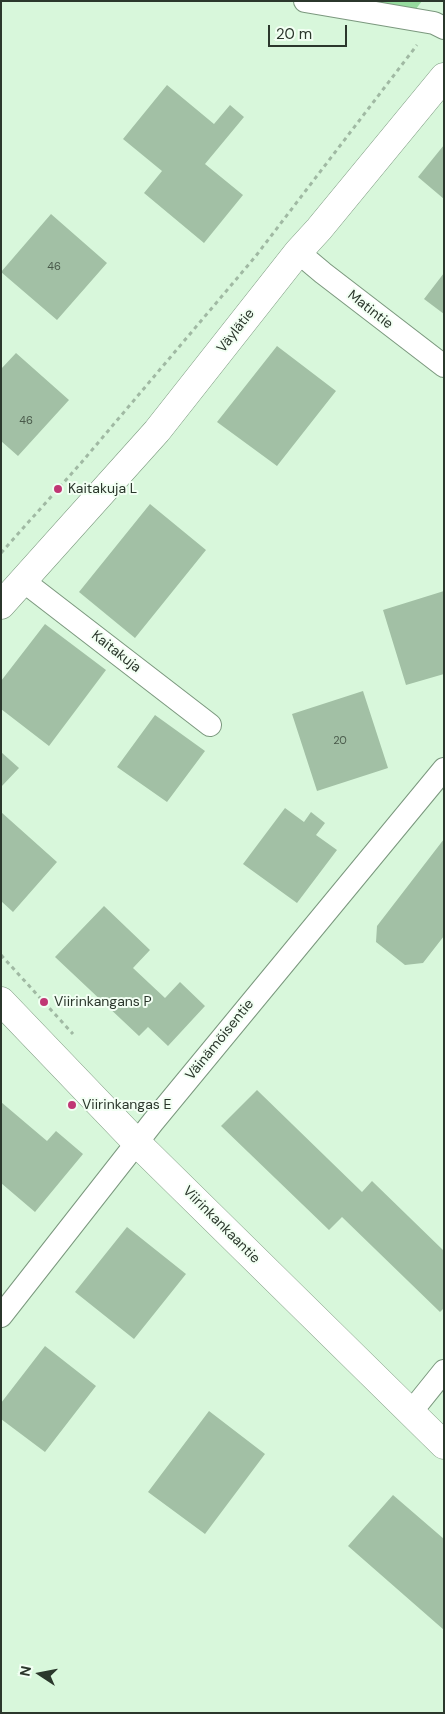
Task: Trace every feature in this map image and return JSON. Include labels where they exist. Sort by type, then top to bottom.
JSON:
[{"type":"street","points":[[305,1],[439,26]]},
{"type":"street","name":"Väylätie","points":[[1,605],[157,431],[298,252],[444,77]]},
{"type":"street","name":"Matintie","points":[[298,252],[444,366]]},
{"type":"street","name":"Väylätie","points":[[1,599],[22,580]]},
{"type":"street","name":"Kaitakuja","points":[[22,580],[210,725]]},
{"type":"street","name":"Väinämöisentie","points":[[1,1316],[137,1143],[444,769]]},
{"type":"street","name":"Viirinkankaantie","points":[[1,1001],[137,1143],[444,1445]]},
{"type":"street","points":[[411,1412],[444,1371]]},
{"type":"path","points":[[1,553],[81,463],[255,257],[439,26]]},
{"type":"green space","points":[[324,1],[422,1],[410,17]]},
{"type":"building","points":[[167,85],[214,124],[230,105],[244,117],[205,164],[243,195],[204,243],[144,193],[162,171],[123,139]]},
{"type":"building","points":[[444,145],[444,199],[418,177]]},
{"type":"building","points":[[51,214],[107,263],[57,320],[1,272]]},
{"type":"building","points":[[444,273],[444,314],[424,299]]},
{"type":"building","points":[[277,346],[336,391],[277,466],[217,422]]},
{"type":"building","points":[[16,353],[69,400],[18,456],[1,441],[1,369]]},
{"type":"building","points":[[150,504],[206,550],[135,638],[79,592]]},
{"type":"building","points":[[444,591],[444,674],[406,685],[383,610]]},
{"type":"building","points":[[45,624],[106,670],[49,746],[1,709],[1,681]]},
{"type":"building","points":[[363,691],[388,768],[317,791],[292,714]]},
{"type":"building","points":[[155,715],[205,751],[167,802],[117,767]]},
{"type":"building","points":[[1,752],[19,768],[1,787]]},
{"type":"building","points":[[285,808],[304,822],[311,812],[325,823],[316,835],[337,850],[297,903],[243,864]]},
{"type":"building","points":[[1,812],[57,862],[13,912],[1,901]]},
{"type":"building","points":[[444,839],[444,936],[423,963],[405,965],[376,942],[377,926]]},
{"type":"building","points":[[104,906],[150,950],[133,968],[165,998],[180,982],[205,1006],[168,1046],[148,1027],[139,1036],[55,957]]},
{"type":"building","points":[[257,1090],[362,1192],[372,1181],[444,1251],[444,1308],[440,1312],[342,1217],[329,1230],[221,1126]]},
{"type":"building","points":[[1,1102],[47,1141],[56,1131],[83,1154],[35,1212],[1,1183]]},
{"type":"building","points":[[127,1227],[186,1274],[134,1339],[75,1292]]},
{"type":"building","points":[[45,1346],[96,1386],[45,1452],[1,1419],[1,1403]]},
{"type":"building","points":[[209,1411],[265,1454],[205,1534],[148,1492]]},
{"type":"building","points":[[393,1495],[444,1539],[444,1630],[348,1546]]},
{"type":"place","name":"Kaitakuja L","points":[[58,489]]},
{"type":"place","name":"Viirinkangans P","points":[[44,1002]]},
{"type":"place","name":"Viirinkangas E","points":[[72,1105]]}]
